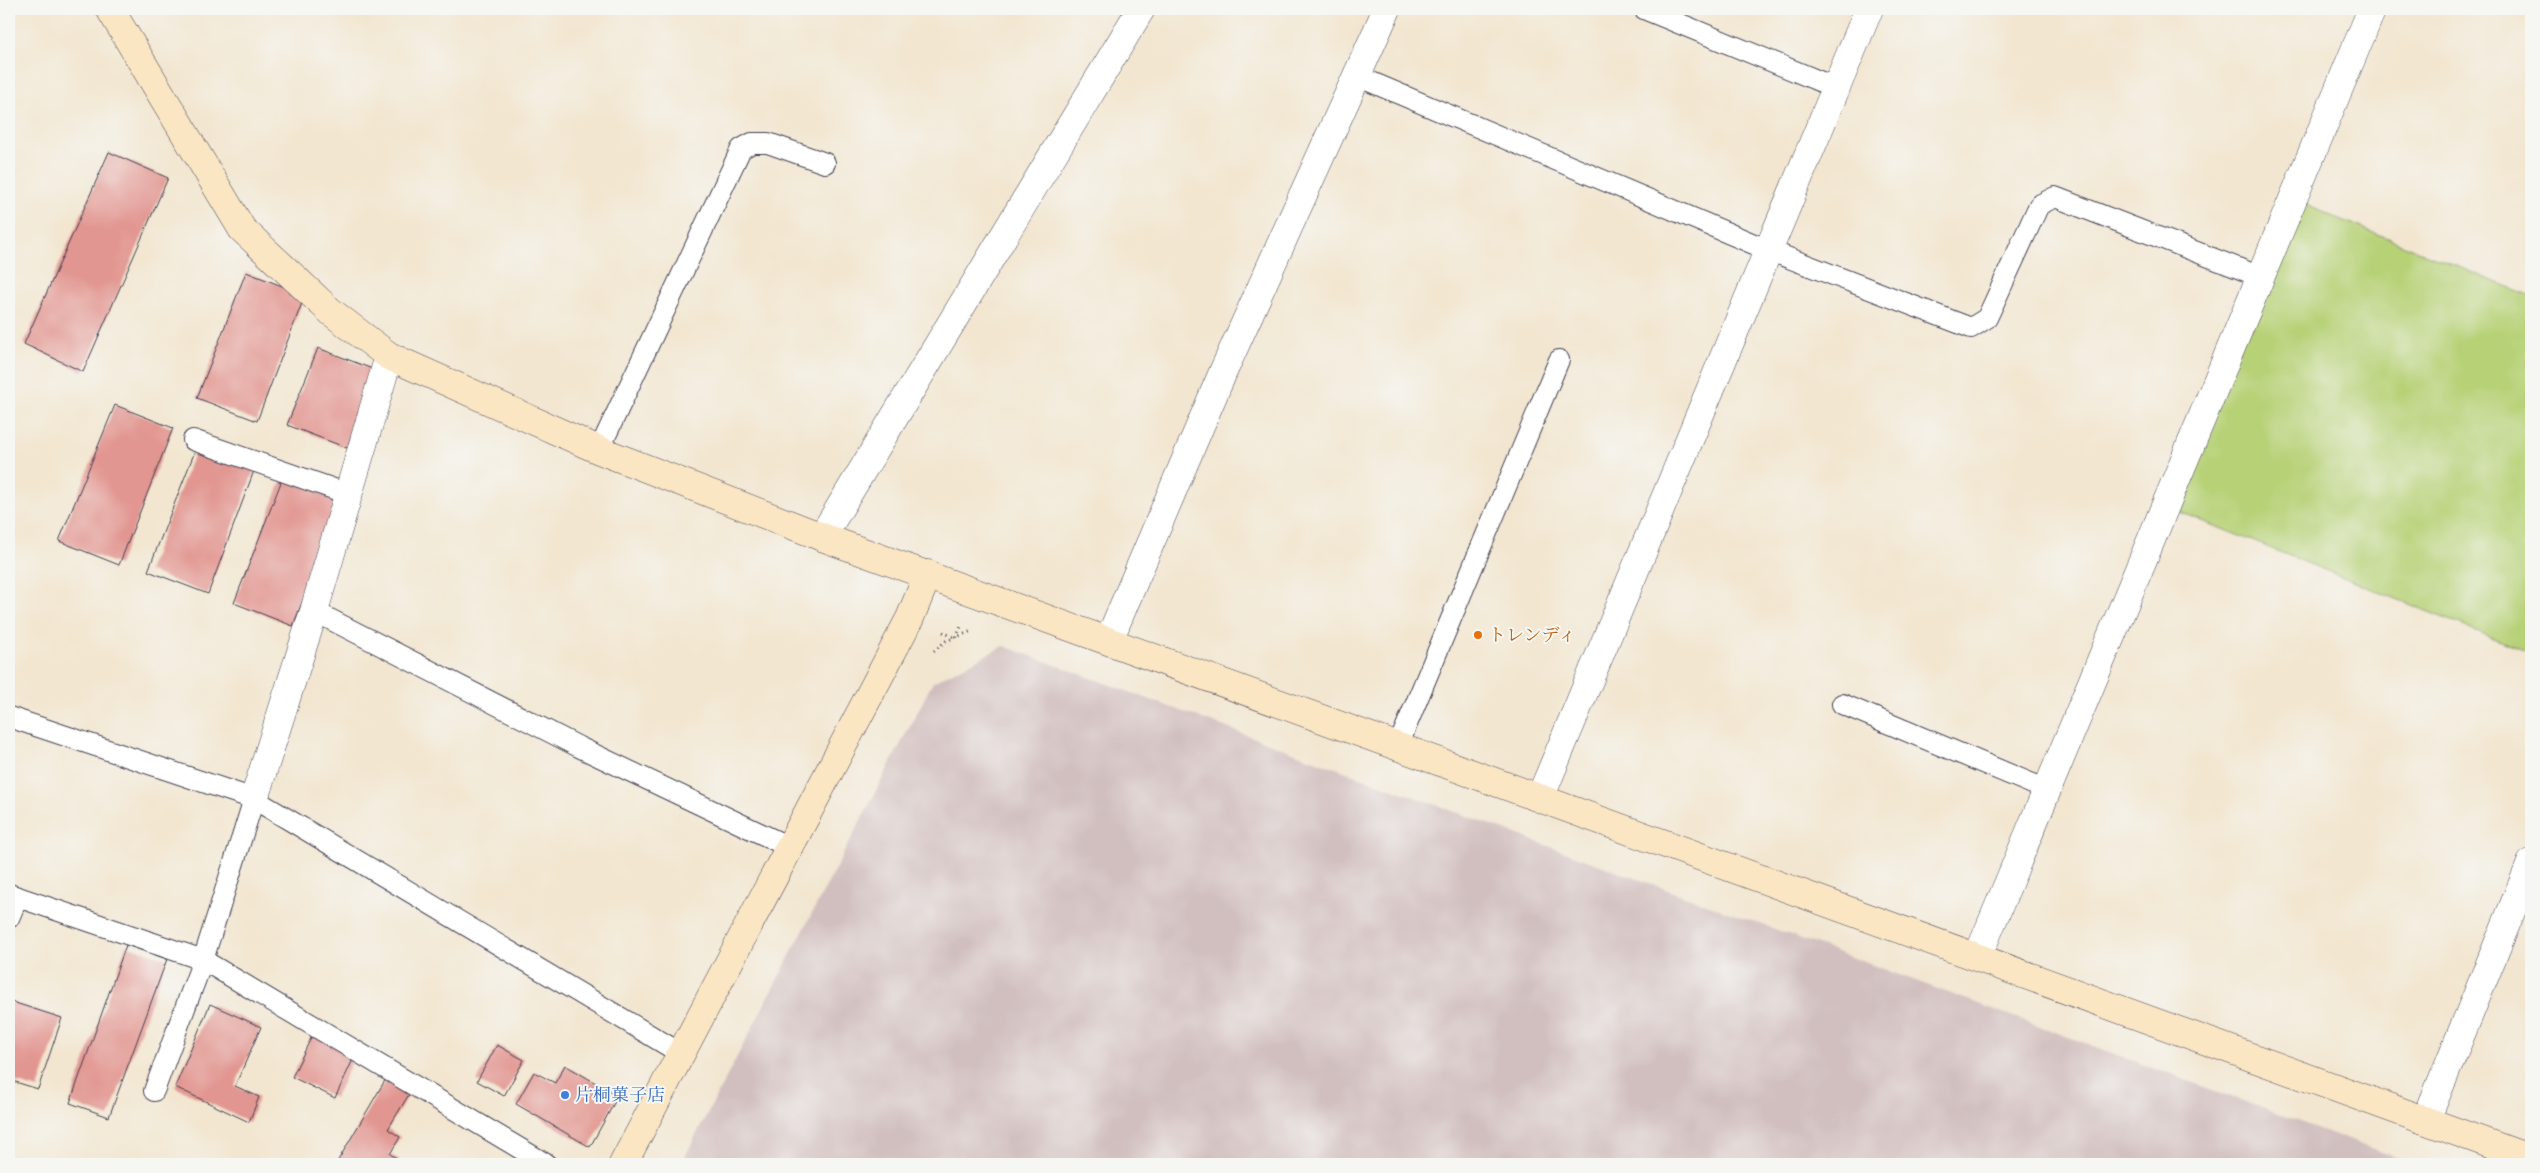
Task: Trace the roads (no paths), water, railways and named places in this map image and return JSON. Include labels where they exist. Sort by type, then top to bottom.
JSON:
[{"type":"street","points":[[110,9],[242,229],[330,312],[389,356],[599,450],[822,537],[1978,956],[2531,1159]]},
{"type":"street","points":[[822,537],[1142,9]]},
{"type":"street","points":[[1109,640],[1223,372],[1387,9]]},
{"type":"street","points":[[1540,798],[1869,9]]},
{"type":"street","points":[[1978,956],[2372,9]]},
{"type":"street","points":[[254,799],[314,611],[389,356]]},
{"type":"street","points":[[623,1164],[910,618],[928,574]]},
{"type":"street","points":[[2426,1120],[2531,862]]},
{"type":"lane","points":[[1644,9],[1836,88]]},
{"type":"lane","points":[[1357,76],[1768,250],[1971,328],[1987,318],[2039,204],[2055,197],[2261,277]]},
{"type":"lane","points":[[599,450],[741,149],[752,143],[768,143],[824,163]]},
{"type":"lane","points":[[1398,746],[1560,360]]},
{"type":"lane","points":[[193,440],[348,494]]},
{"type":"lane","points":[[314,611],[579,747],[789,847]]},
{"type":"lane","points":[[1842,704],[2047,790]]},
{"type":"lane","points":[[9,717],[254,799],[680,1053]]},
{"type":"lane","points":[[154,1091],[203,960],[254,799]]},
{"type":"lane","points":[[9,918],[13,896],[203,960],[546,1164]]},
{"type":"place","name":"トレンディ","points":[[1478,635]]},
{"type":"place","name":"片桐菓子店","points":[[565,1095]]}]
